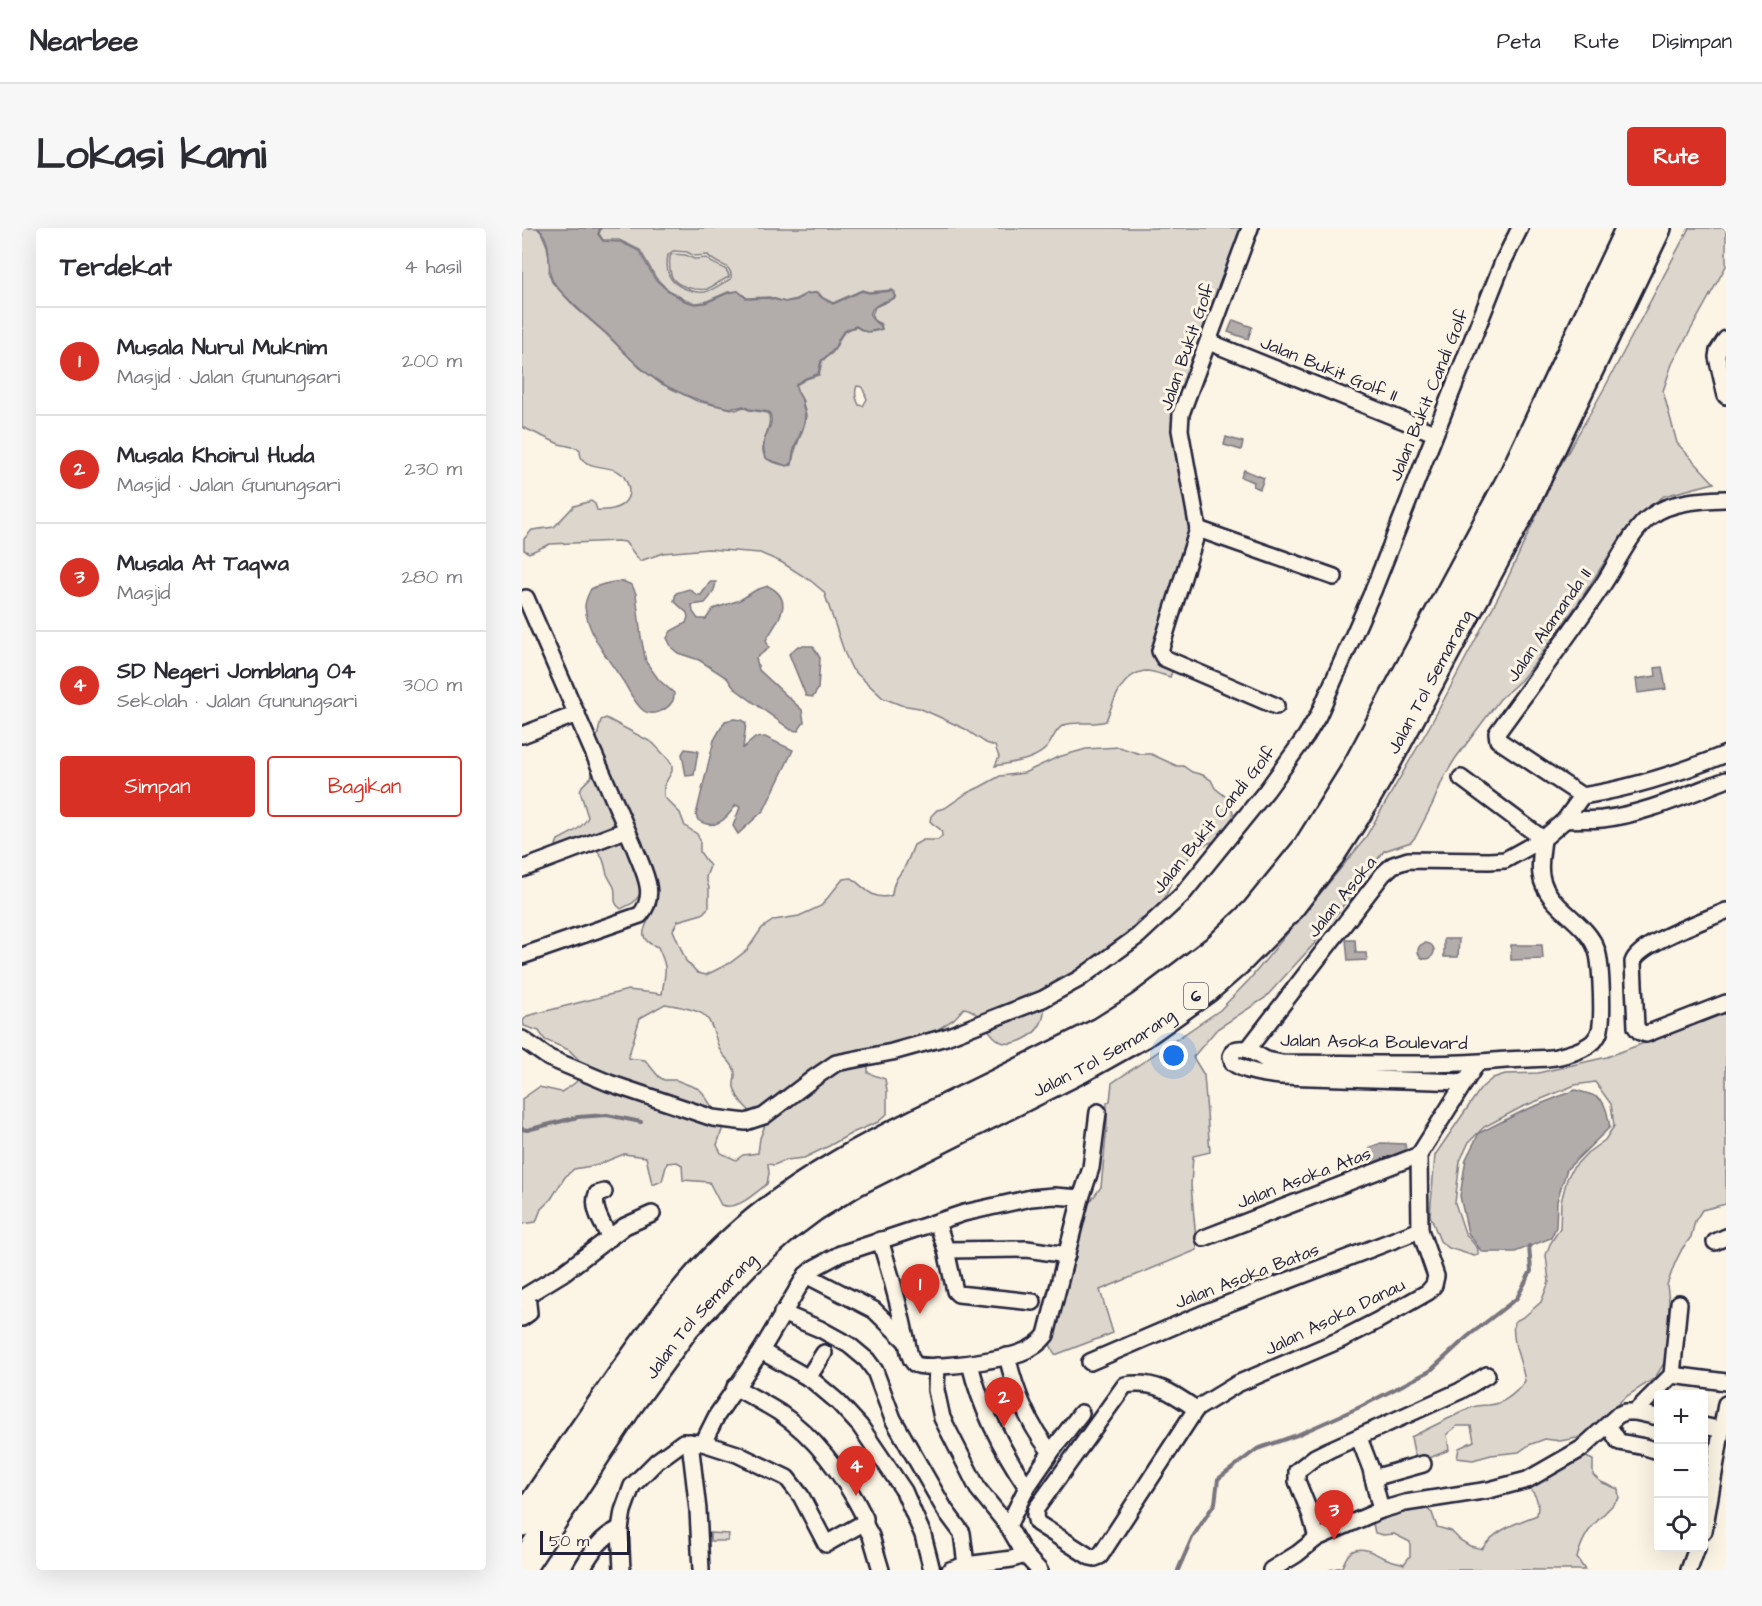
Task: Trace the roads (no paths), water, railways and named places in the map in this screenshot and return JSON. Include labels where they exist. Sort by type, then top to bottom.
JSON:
[{"type":"highway","name":"Jalan Tol Semarang","points":[[522,1522],[561,1461],[651,1335],[719,1253],[748,1227],[814,1178],[858,1153],[1093,1035],[1140,1007],[1215,950],[1255,912],[1306,848],[1353,774],[1514,474],[1630,228]]},
{"type":"highway","name":"Jalan Tol Semarang","points":[[522,1567],[630,1404],[686,1326],[747,1262],[786,1228],[814,1207],[855,1182],[1080,1070],[1144,1033],[1206,988],[1238,961],[1287,911],[1331,854],[1383,769],[1522,510],[1658,228]]},
{"type":"street","name":"Jalan Bukit Golf","points":[[1250,228],[1181,414],[1180,430],[1198,529],[1160,651],[1161,656],[1276,706]]},
{"type":"street","name":"Jalan Bukit Candi Golf","points":[[522,1039],[549,1058],[609,1083],[713,1118],[746,1122],[764,1116],[836,1063],[892,1052],[946,1037],[1042,999],[1079,979],[1138,936],[1182,895],[1267,790],[1318,716],[1372,591],[1503,262],[1520,228]]},
{"type":"street","points":[[1726,339],[1717,357],[1726,396]]},
{"type":"street","name":"Jalan Bukit Golf II","points":[[1209,342],[1434,433]]},
{"type":"street","name":"Jalan Alamanda II","points":[[1581,796],[1498,740],[1497,733],[1603,584],[1629,542],[1649,517],[1660,510],[1677,505],[1726,499]]},
{"type":"street","points":[[1198,529],[1334,577]]},
{"type":"street","points":[[522,956],[640,915],[646,909],[650,896],[626,830],[577,714],[524,598]]},
{"type":"street","points":[[522,735],[577,714]]},
{"type":"street","points":[[1581,796],[1622,789],[1688,770],[1726,754]]},
{"type":"street","points":[[1461,778],[1543,839]]},
{"type":"street","points":[[1565,820],[1603,819],[1634,812],[1663,804],[1726,780]]},
{"type":"street","name":"Jalan Asoka","points":[[1248,1049],[1383,874],[1394,865],[1408,860],[1505,860],[1543,839],[1565,820],[1581,796]]},
{"type":"street","points":[[522,869],[626,830]]},
{"type":"street","name":"Jalan Asoka Boulevard","points":[[1465,1082],[1291,1077],[1263,1074],[1233,1063],[1231,1056],[1234,1050],[1239,1048],[1248,1049],[1267,1060],[1282,1063],[1477,1063],[1556,1057],[1583,1049],[1599,1033],[1601,1024],[1597,952],[1586,932],[1556,902],[1543,882],[1541,874],[1543,839]]},
{"type":"street","points":[[1726,911],[1650,944],[1636,955],[1633,962],[1636,1027],[1640,1032],[1646,1034],[1726,1003]]},
{"type":"street","points":[[1419,1155],[1477,1063]]},
{"type":"street","points":[[880,1240],[914,1364],[937,1366],[970,1364],[1031,1349],[1039,1344],[1046,1335],[1081,1198],[1091,1168],[1098,1112]]},
{"type":"street","name":"Jalan Asoka Danau","points":[[1196,1408],[1168,1390],[1138,1383],[1125,1385],[1036,1509],[1037,1523],[1089,1557],[1100,1556],[1196,1408],[1237,1384],[1340,1340],[1428,1292],[1434,1285],[1436,1276],[1420,1230],[1419,1155]]},
{"type":"street","name":"Jalan Asoka Atas","points":[[1204,1238],[1419,1155]]},
{"type":"street","points":[[604,1192],[597,1194],[595,1201],[610,1238]]},
{"type":"street","points":[[701,1570],[696,1442],[761,1350],[806,1275],[840,1254],[964,1213],[1031,1198],[1054,1196],[1081,1198]]},
{"type":"street","points":[[522,1318],[529,1313],[525,1290],[563,1273],[625,1226],[652,1214]]},
{"type":"street","points":[[937,1222],[955,1291],[962,1295],[1033,1302]]},
{"type":"street","name":"Jalan Asoka Batas","points":[[1090,1362],[1209,1311],[1420,1230]]},
{"type":"street","points":[[946,1250],[1027,1249],[1066,1255]]},
{"type":"street","points":[[806,1275],[874,1310],[907,1342]]},
{"type":"street","points":[[1635,1412],[1672,1375],[1679,1303]]},
{"type":"street","points":[[782,1313],[843,1341],[859,1352],[871,1365],[881,1382],[893,1419],[945,1510],[962,1533],[966,1565]]},
{"type":"street","points":[[761,1350],[808,1378],[838,1402],[860,1426],[904,1491],[923,1535],[932,1570]]},
{"type":"street","points":[[808,1378],[824,1353]]},
{"type":"street","points":[[1007,1356],[1012,1379],[1023,1405],[1044,1444],[1051,1452]]},
{"type":"street","points":[[970,1364],[981,1403],[1011,1464],[1027,1486]]},
{"type":"street","points":[[937,1366],[936,1389],[942,1418],[978,1489],[1008,1526],[1025,1555],[1039,1570]]},
{"type":"street","points":[[1317,1538],[1297,1480],[1297,1471],[1316,1457],[1460,1391],[1487,1375]]},
{"type":"street","points":[[1672,1375],[1726,1382]]},
{"type":"street","points":[[622,1570],[620,1529],[623,1511],[632,1486],[657,1461],[683,1442],[696,1442],[744,1457],[787,1478],[801,1496],[826,1544],[864,1523],[866,1518],[851,1491],[815,1444],[779,1413],[735,1387]]},
{"type":"street","points":[[1708,1514],[1721,1460],[1726,1404]]},
{"type":"street","points":[[1271,1570],[1317,1538],[1381,1510],[1405,1503],[1489,1490],[1527,1480],[1581,1449],[1621,1413],[1635,1412],[1654,1416]]},
{"type":"street","points":[[1008,1526],[1027,1486],[1081,1413]]},
{"type":"street","points":[[1608,1425],[1619,1442],[1654,1450]]},
{"type":"street","points":[[1708,1427],[1722,1430]]},
{"type":"street","points":[[1359,1438],[1371,1469],[1381,1510]]},
{"type":"street","points":[[1373,1478],[1423,1464]]},
{"type":"street","points":[[864,1523],[871,1536],[881,1570]]},
{"type":"street","points":[[581,1570],[600,1542],[612,1532],[620,1529]]},
{"type":"street","points":[[1689,1570],[1696,1552]]},
{"type":"street","points":[[950,1570],[1025,1555]]},
{"type":"waterway","points":[[522,1129],[527,1130],[578,1117],[607,1115],[641,1122]]},
{"type":"waterway","points":[[1178,1570],[1192,1538],[1215,1503],[1218,1479],[1257,1449],[1297,1435],[1360,1407],[1430,1371],[1467,1337],[1517,1298],[1531,1271],[1529,1246]]},
{"type":"place","name":"Musala Nurul Muknim","points":[[920,1314]]},
{"type":"place","name":"Musala Khoirul Huda","points":[[1004,1427]]},
{"type":"place","name":"SD Negeri Jomblang 04","points":[[856,1496]]},
{"type":"place","name":"Musala At Taqwa","points":[[1334,1540]]}]
